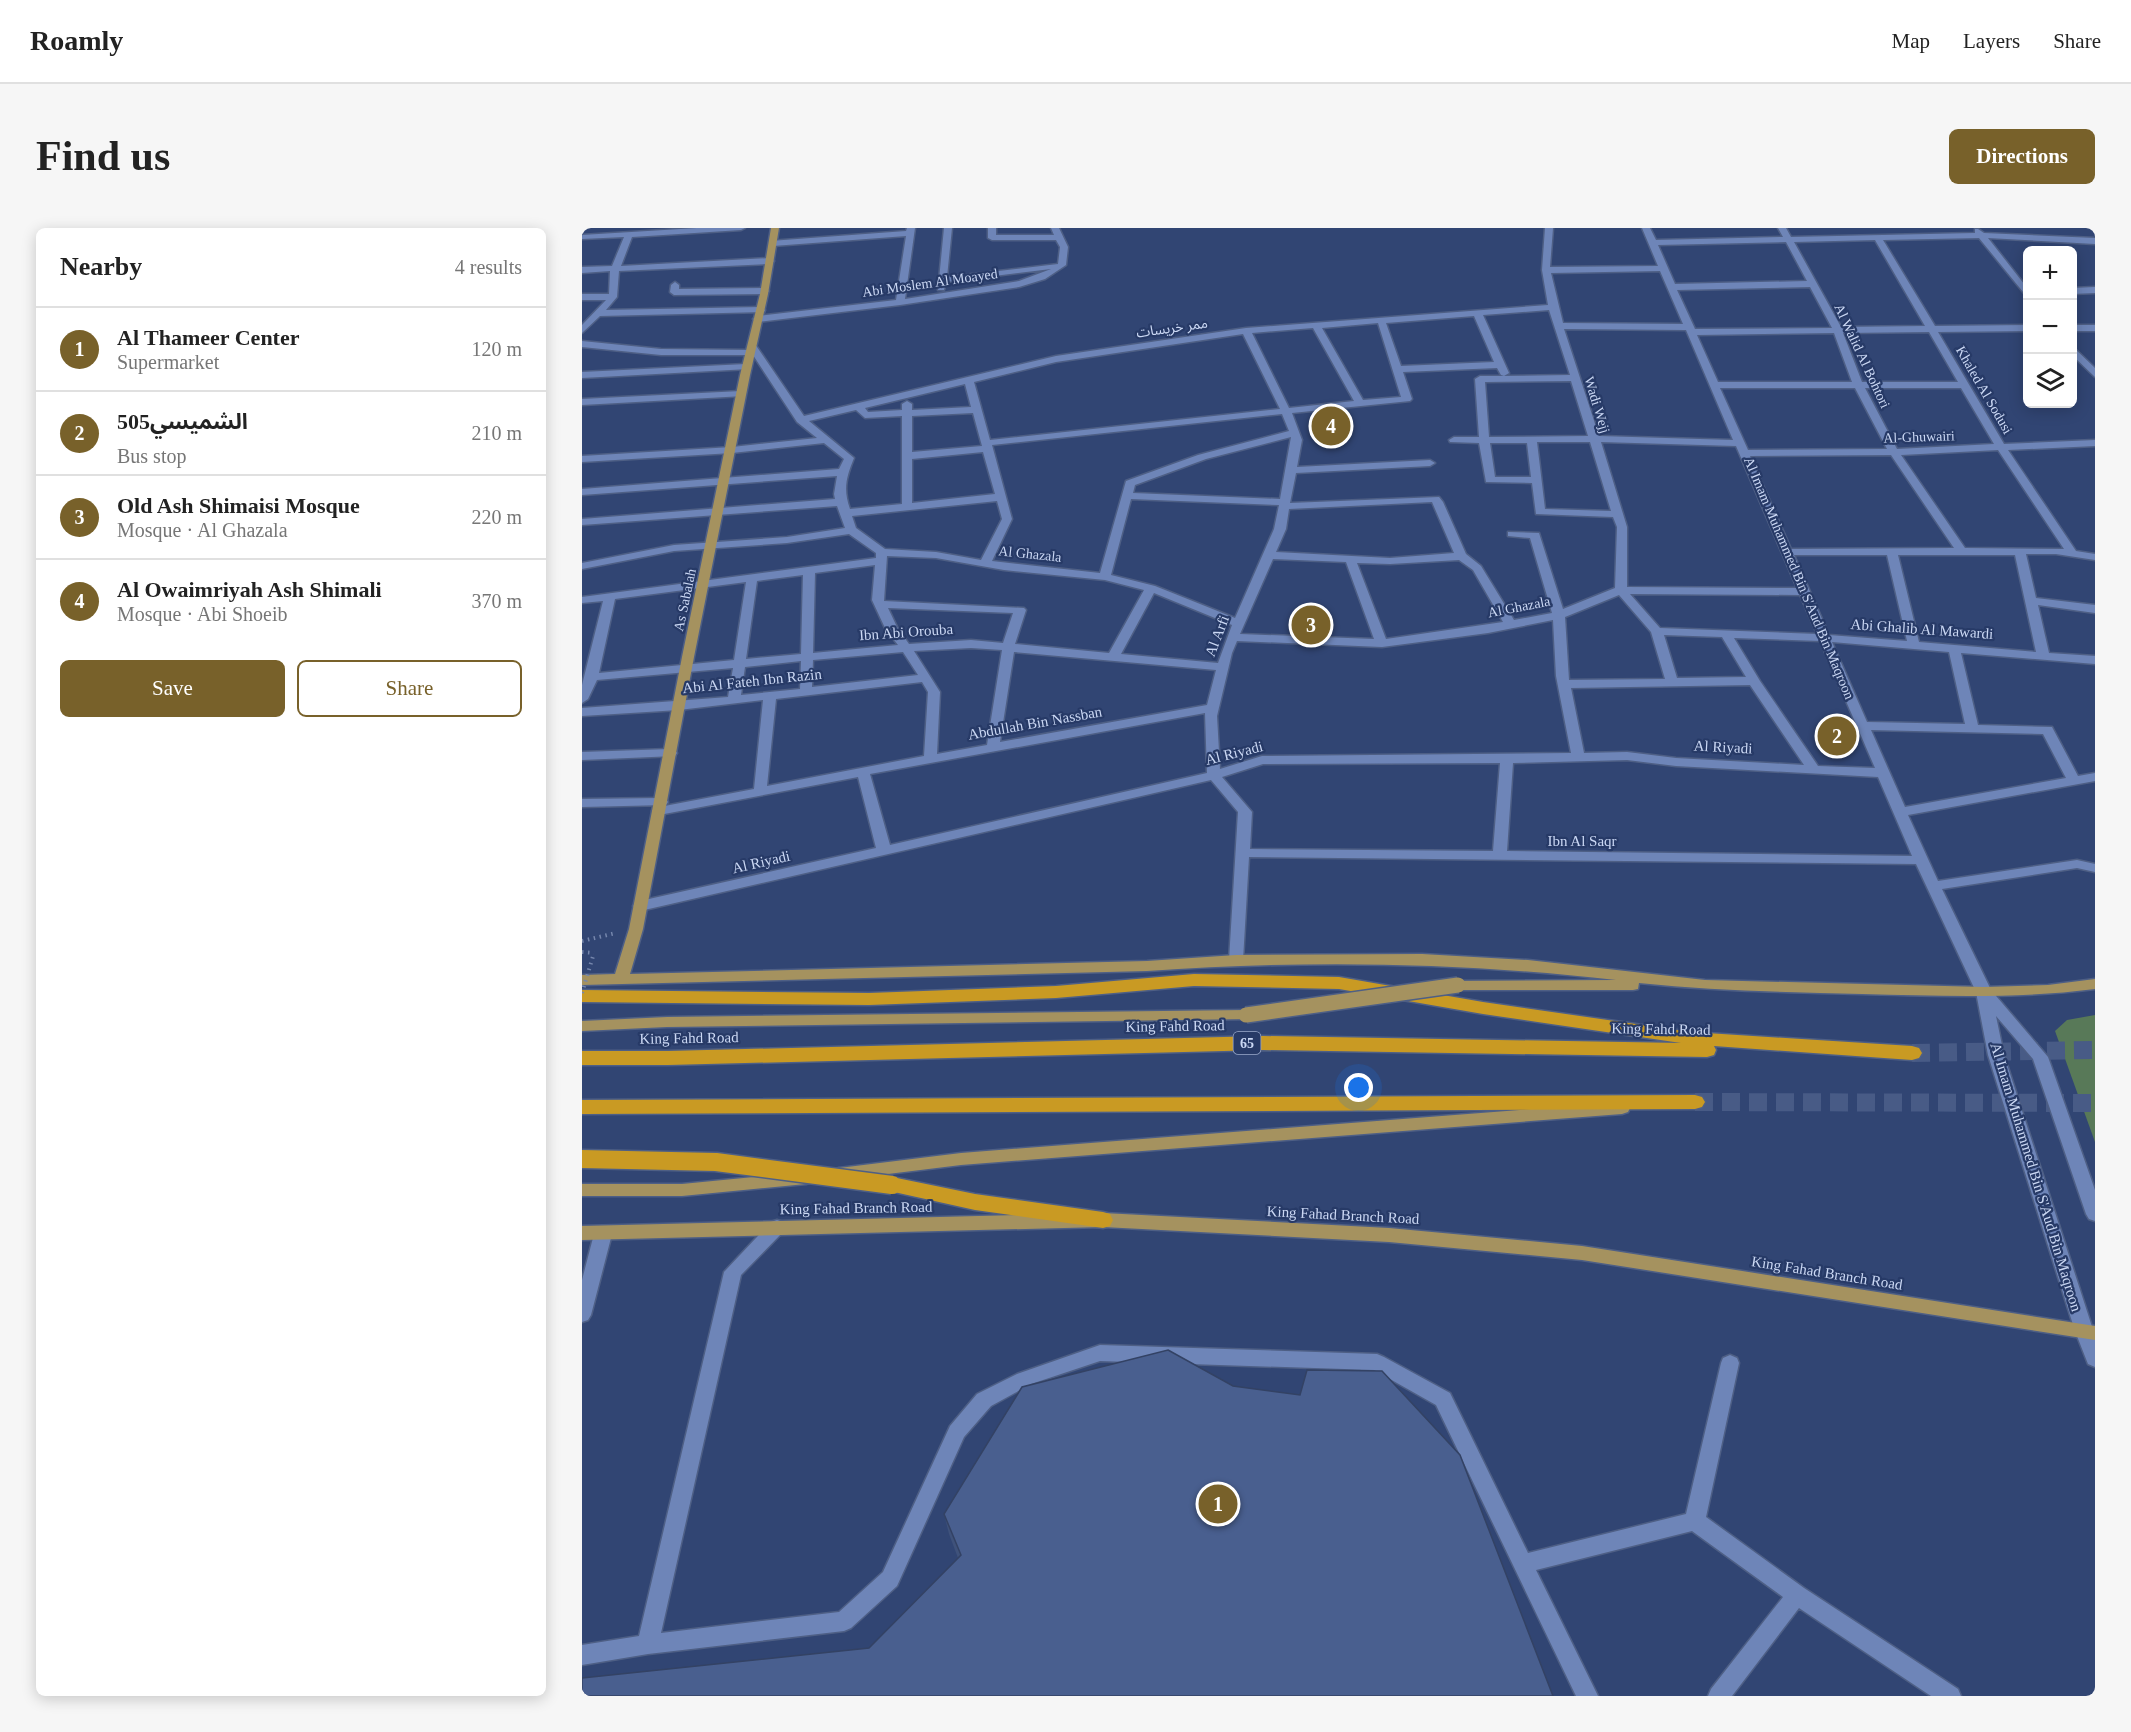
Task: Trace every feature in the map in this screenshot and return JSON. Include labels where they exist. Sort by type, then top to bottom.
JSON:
[{"type":"highway","name":"King Fahd Road","points":[[582,994],[870,999],[1056,992],[1194,980],[1339,983],[1483,1008],[1691,1038],[1912,1053],[1263,1043],[668,1058],[582,1058]]},
{"type":"highway","points":[[582,1107],[1695,1102]]},
{"type":"highway","points":[[582,1159],[716,1162],[892,1185],[975,1202],[1103,1220]]},
{"type":"main road","name":"As Sabalah","points":[[621,978],[636,929],[686,668],[732,450],[746,367],[765,291],[776,228]]},
{"type":"main road","points":[[582,980],[1147,966],[1236,960],[1422,959],[1528,965],[1706,985]]},
{"type":"main road","points":[[582,1026],[702,1022],[1246,1014],[1458,985],[1706,985],[1984,992],[2048,990],[2095,984]]},
{"type":"main road","points":[[582,1190],[682,1190],[746,1185],[961,1159],[1695,1102]]},
{"type":"main road","name":"King Fahad Branch Road","points":[[582,1233],[1103,1220],[1389,1235],[1582,1253],[2090,1332]]},
{"type":"street","points":[[582,237],[741,228]]},
{"type":"street","points":[[940,297],[948,228]]},
{"type":"street","points":[[992,228],[992,238],[1060,237]]},
{"type":"street","points":[[942,280],[1062,265],[1064,247],[1055,228]]},
{"type":"street","name":"Wadi Wejj","points":[[1549,228],[1546,270],[1553,307],[1622,527],[1621,590]]},
{"type":"street","name":"Al Imam Muhammed Bin S'Aud Bin Maqroon","points":[[1646,228],[1789,552],[1921,860],[1936,886],[1984,992],[1996,1055],[2090,1332],[2095,1359]]},
{"type":"street","name":"Al Walid Al Bohtori","points":[[1782,228],[1837,329],[1858,384],[1894,452],[1963,552]]},
{"type":"street","points":[[2090,228],[2095,237]]},
{"type":"street","points":[[773,243],[911,230],[900,302]]},
{"type":"street","points":[[1652,243],[1878,238],[1978,232],[2095,241]]},
{"type":"street","points":[[1978,232],[2023,288]]},
{"type":"street","points":[[582,330],[613,297],[615,269],[629,234]]},
{"type":"street","name":"Khaled Al Sodusi","points":[[1878,238],[2001,447],[2072,553]]},
{"type":"street","points":[[582,270],[770,261]]},
{"type":"street","name":"Abi Moslem Al Moayed","points":[[600,313],[759,315],[900,302],[1029,282],[1054,273],[1062,265]]},
{"type":"street","points":[[1546,270],[1664,268]]},
{"type":"street","points":[[1672,287],[1812,284]]},
{"type":"street","points":[[675,285],[674,292],[765,291]]},
{"type":"street","points":[[2077,291],[2095,290]]},
{"type":"street","points":[[582,297],[613,297]]},
{"type":"street","name":"ممر خريسات","points":[[801,420],[969,382],[1056,359],[1246,331],[1553,307]]},
{"type":"street","points":[[1477,313],[1506,379]]},
{"type":"street","points":[[907,456],[1285,409],[1407,399],[1381,321]]},
{"type":"street","points":[[1316,326],[1360,402]]},
{"type":"street","points":[[1559,326],[1690,329],[2023,328]]},
{"type":"street","points":[[2077,328],[2095,328]]},
{"type":"street","name":"Al Arfi","points":[[1214,775],[1210,716],[1233,637],[1280,529],[1297,440],[1285,409],[1246,331]]},
{"type":"street","points":[[582,344],[660,352],[751,349],[801,420],[849,458],[843,472],[839,494],[851,530],[882,556],[878,575],[878,600],[891,628],[934,692],[930,759]]},
{"type":"street","points":[[2077,354],[2095,374]]},
{"type":"street","points":[[1397,369],[1500,366]]},
{"type":"street","points":[[582,375],[746,367]]},
{"type":"street","points":[[1536,480],[1490,480],[1484,440],[1480,379],[1575,378]]},
{"type":"street","points":[[969,382],[1007,519],[985,564]]},
{"type":"street","points":[[1715,385],[1965,385]]},
{"type":"street","points":[[582,402],[741,394]]},
{"type":"street","points":[[907,395],[907,506]]},
{"type":"street","points":[[858,406],[865,415],[977,410]]},
{"type":"street","points":[[1105,577],[1130,483],[1202,457],[1294,433]]},
{"type":"street","points":[[1532,439],[1540,512],[1618,514]]},
{"type":"street","name":"Al-Ghuwairi","points":[[1454,440],[1594,439],[1743,448],[1894,452],[2094,444]]},
{"type":"street","points":[[582,459],[732,450],[826,440]]},
{"type":"street","points":[[1291,470],[1430,463]]},
{"type":"street","points":[[582,492],[843,472]]},
{"type":"street","points":[[582,522],[719,509],[907,506],[1000,496]]},
{"type":"street","points":[[1127,496],[1285,504],[1435,499],[1461,556],[1477,568],[1510,624]]},
{"type":"street","points":[[582,566],[674,548],[788,540],[851,530]]},
{"type":"street","points":[[1512,534],[1535,535],[1558,615],[1564,684],[1578,757]]},
{"type":"street","points":[[2020,551],[2043,655]]},
{"type":"street","points":[[1789,552],[2056,551],[2095,557]]},
{"type":"street","points":[[1892,552],[1914,645]]},
{"type":"street","name":"Al Ghazala","points":[[582,600],[809,570],[882,556],[936,555],[985,564],[1105,577],[1151,588],[1239,624]]},
{"type":"street","points":[[1269,555],[1390,561],[1461,556]]},
{"type":"street","points":[[1350,559],[1382,643]]},
{"type":"street","points":[[806,692],[809,570]]},
{"type":"street","points":[[734,700],[752,578]]},
{"type":"street","points":[[1113,657],[1151,588]]},
{"type":"street","points":[[1621,590],[1657,631],[1672,682]]},
{"type":"street","name":"Al Ghazala","points":[[1233,637],[1382,643],[1558,615],[1621,590],[1806,592]]},
{"type":"street","points":[[582,699],[592,677],[610,597]]},
{"type":"street","points":[[2031,601],[2095,609]]},
{"type":"street","points":[[880,604],[1020,610],[1008,648],[993,748]]},
{"type":"street","name":"Abi Ghalib Al Mawardi","points":[[1657,631],[1826,638],[2095,660]]},
{"type":"street","points":[[1726,634],[1754,681],[1813,768]]},
{"type":"street","name":"Ibn Abi Orouba","points":[[592,677],[971,644],[1223,667]]},
{"type":"street","points":[[1954,648],[1972,728]]},
{"type":"street","name":"Abi Al Fateh Ibn Razin","points":[[582,712],[679,706],[926,678]]},
{"type":"street","points":[[1564,684],[1754,681]]},
{"type":"street","points":[[760,792],[770,696]]},
{"type":"street","name":"Abdullah Bin Nassban","points":[[582,803],[660,806],[760,792],[1213,708]]},
{"type":"street","points":[[1863,726],[2047,730],[2075,782]]},
{"type":"street","points":[[582,756],[670,753]]},
{"type":"street","name":"Al Riyadi","points":[[640,906],[1214,775],[1262,760],[1627,756],[1676,762],[1885,773]]},
{"type":"street","points":[[1500,857],[1508,759]]},
{"type":"street","points":[[863,772],[884,850]]},
{"type":"street","points":[[1214,775],[1245,812],[1236,960]]},
{"type":"street","points":[[1901,812],[2095,777]]},
{"type":"street","name":"Ibn Al Saqr","points":[[1242,853],[1921,860]]},
{"type":"street","points":[[1936,886],[2077,864],[2095,868]]},
{"type":"street","name":"Al Imam Muhammed Bin S'Aud Bin Maqroon","points":[[1984,992],[2040,1057],[2095,1214]]},
{"type":"street","points":[[648,1644],[733,1272],[777,1227]]},
{"type":"street","points":[[582,1315],[603,1234]]},
{"type":"street","points":[[582,1655],[648,1644],[844,1621],[890,1579],[957,1432],[984,1400],[1024,1379],[1100,1353],[1377,1362],[1443,1399],[1587,1696]]},
{"type":"street","points":[[1695,1521],[1730,1362]]},
{"type":"street","points":[[1523,1564],[1695,1521],[1797,1595],[1950,1696]]},
{"type":"street","points":[[1719,1696],[1797,1595]]},
{"type":"path","points":[[582,941],[636,929]]},
{"type":"path","points":[[582,952],[594,953],[582,994]]},
{"type":"green space","points":[[2095,1015],[2095,1142],[2055,1031],[2067,1020]]},
{"type":"building","points":[[1168,1350],[1233,1386],[1300,1395],[1307,1370],[1382,1371],[1460,1455],[1553,1696],[582,1696],[582,1678],[869,1648],[961,1555],[944,1514],[1022,1387]]},
{"type":"tunnel","points":[[1912,1053],[2095,1050]]},
{"type":"tunnel","points":[[1695,1102],[2095,1103]]},
{"type":"place","name":"Al Owaimriyah Ash Shimali","points":[[1331,426]]},
{"type":"place","name":"Old Ash Shimaisi Mosque","points":[[1311,625]]},
{"type":"place","name":"الشميسي505","points":[[1837,736]]},
{"type":"place","name":"Al Thameer Center","points":[[1218,1504]]}]
